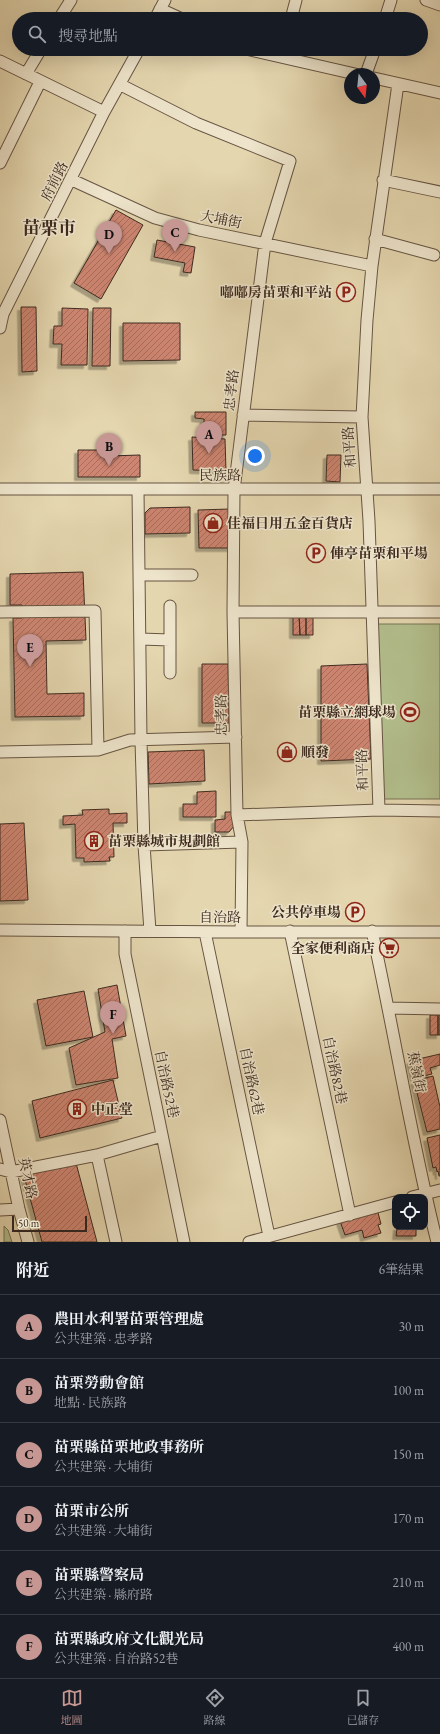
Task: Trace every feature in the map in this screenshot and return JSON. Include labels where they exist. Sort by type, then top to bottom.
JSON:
[{"type":"street","points":[[63,12],[71,0]]},
{"type":"street","points":[[293,12],[296,0]]},
{"type":"street","points":[[387,12],[391,0]]},
{"type":"street","points":[[426,0],[440,5]]},
{"type":"street","points":[[163,4],[173,12]]},
{"type":"street","points":[[26,74],[37,56]]},
{"type":"street","name":"府前路","points":[[0,328],[1,314],[72,180],[104,112],[121,85],[136,56]]},
{"type":"street","points":[[293,56],[344,71]]},
{"type":"street","points":[[368,68],[372,56]]},
{"type":"street","points":[[0,61],[40,82],[104,112]]},
{"type":"street","points":[[380,80],[440,93]]},
{"type":"street","points":[[0,163],[3,150],[40,82]]},
{"type":"street","name":"和平路","points":[[379,810],[367,489],[362,417],[367,320],[372,266],[383,180],[398,84]]},
{"type":"street","name":"忠孝路","points":[[121,85],[196,123],[290,161],[265,242],[234,490],[233,612],[237,815],[242,842],[241,932]]},
{"type":"street","name":"大埔街","points":[[72,180],[155,218],[199,230],[265,242],[372,266]]},
{"type":"street","points":[[383,180],[440,192]]},
{"type":"street","points":[[375,239],[434,255]]},
{"type":"street","points":[[243,415],[362,417]]},
{"type":"street","name":"民族路","points":[[0,489],[440,489]]},
{"type":"street","points":[[138,490],[141,740],[144,844],[150,931]]},
{"type":"street","points":[[140,575],[192,575]]},
{"type":"street","points":[[170,606],[170,673]]},
{"type":"street","points":[[0,612],[95,611],[98,750]]},
{"type":"street","points":[[233,612],[440,612]]},
{"type":"street","points":[[140,639],[170,640]]},
{"type":"street","points":[[0,752],[98,750],[130,740],[236,737]]},
{"type":"street","points":[[237,815],[379,810],[440,810]]},
{"type":"street","points":[[144,844],[242,842]]},
{"type":"street","name":"自治路","points":[[0,930],[440,932]]},
{"type":"street","name":"自治路52巷","points":[[125,931],[125,954],[184,1242]]},
{"type":"street","name":"自治路82巷","points":[[290,931],[350,1215]]},
{"type":"street","name":"自治路62巷","points":[[205,932],[269,1236]]},
{"type":"street","name":"蕉嶺街","points":[[372,932],[389,1008],[425,1194]]},
{"type":"street","points":[[389,1008],[440,1009]]},
{"type":"street","name":"英才路","points":[[0,1120],[19,1209],[28,1242]]},
{"type":"street","points":[[0,1169],[11,1172],[97,1155],[162,1136]]},
{"type":"street","points":[[97,1155],[116,1242]]},
{"type":"street","points":[[425,1194],[440,1190]]},
{"type":"street","points":[[249,1242],[392,1203]]},
{"type":"street","name":"蕉嶺街","points":[[428,1206],[437,1242]]},
{"type":"street","points":[[0,1210],[19,1209]]},
{"type":"green space","name":"苗栗縣立網球場","points":[[377,624],[440,624],[440,799],[381,799]]},
{"type":"green space","points":[[4,1226],[8,1230],[12,1242],[4,1242]]},
{"type":"building","points":[[116,210],[143,225],[101,299],[74,283]]},
{"type":"building","points":[[157,240],[195,247],[191,273],[183,272],[185,263],[154,257]]},
{"type":"building","points":[[21,307],[36,307],[37,371],[22,372]]},
{"type":"building","points":[[62,308],[88,309],[87,365],[61,365],[62,344],[53,344],[54,326],[62,326]]},
{"type":"building","points":[[93,308],[111,308],[110,366],[92,366]]},
{"type":"building","points":[[123,323],[180,323],[180,360],[123,361]]},
{"type":"building","points":[[195,412],[226,412],[226,435],[204,435],[204,419],[195,418]]},
{"type":"building","points":[[192,437],[225,439],[226,471],[193,470]]},
{"type":"building","points":[[78,450],[109,450],[109,456],[140,455],[140,477],[78,477]]},
{"type":"building","points":[[327,455],[341,455],[340,482],[326,481]]},
{"type":"building","points":[[190,507],[190,533],[145,534],[145,513],[150,508]]},
{"type":"building","points":[[230,509],[231,548],[199,548],[198,510]]},
{"type":"building","points":[[83,572],[86,640],[46,641],[47,694],[84,693],[84,716],[15,717],[13,618],[22,618],[22,605],[10,605],[10,574]]},
{"type":"building","points":[[293,614],[299,614],[300,635],[293,635]]},
{"type":"building","points":[[299,614],[306,614],[306,635],[300,635]]},
{"type":"building","points":[[306,614],[313,614],[313,635],[306,635]]},
{"type":"building","points":[[202,664],[228,664],[229,723],[202,723]]},
{"type":"building","points":[[367,664],[371,759],[321,761],[321,666]]},
{"type":"building","points":[[204,750],[205,781],[149,784],[148,752]]},
{"type":"building","points":[[216,791],[216,817],[183,817],[183,804],[197,804],[197,792]]},
{"type":"building","name":"苗栗縣城市規劃館","points":[[109,809],[109,814],[127,813],[127,823],[113,823],[114,857],[109,857],[110,861],[84,862],[84,858],[76,858],[75,824],[63,825],[63,816],[83,815],[82,810]]},
{"type":"building","points":[[225,812],[234,812],[234,826],[229,832],[215,832],[215,820],[225,819]]},
{"type":"building","points":[[24,823],[28,900],[0,901],[0,824]]},
{"type":"building","points":[[117,985],[126,1036],[112,1039],[118,1078],[76,1085],[69,1048],[105,1032],[98,989]]},
{"type":"building","points":[[84,991],[93,1037],[46,1046],[37,1000]]},
{"type":"building","points":[[430,1015],[438,1015],[438,1035],[430,1035]]},
{"type":"building","points":[[438,1015],[440,1015],[440,1035],[438,1035]]},
{"type":"building","points":[[440,1054],[440,1065],[430,1068],[432,1074],[414,1078],[410,1061]]},
{"type":"building","points":[[433,1076],[440,1107],[440,1129],[427,1132],[414,1081]]},
{"type":"building","name":"中正堂","points":[[113,1080],[122,1118],[40,1138],[32,1101]]},
{"type":"building","points":[[440,1135],[439,1176],[436,1167],[433,1168],[427,1138]]},
{"type":"building","points":[[76,1163],[97,1242],[42,1242],[24,1176]]},
{"type":"building","points":[[377,1209],[381,1224],[378,1225],[381,1233],[364,1238],[362,1230],[345,1235],[340,1221]]},
{"type":"building","points":[[397,1230],[416,1230],[416,1236],[396,1236]]},
{"type":"place","name":"苗栗縣苗栗地政事務所","points":[[175,252]]},
{"type":"place","name":"苗栗市公所","points":[[109,254]]},
{"type":"place","name":"嘟嘟房苗栗和平站","points":[[346,292]]},
{"type":"place","name":"農田水利署苗栗管理處","points":[[209,454]]},
{"type":"place","name":"苗栗勞動會館","points":[[109,466]]},
{"type":"place","name":"佳福日用五金百貨店","points":[[213,523]]},
{"type":"place","name":"俥亭苗栗和平場","points":[[316,553]]},
{"type":"place","name":"苗栗縣警察局","points":[[30,667]]},
{"type":"place","name":"苗栗縣立網球場","points":[[410,712]]},
{"type":"place","name":"順發","points":[[287,752]]},
{"type":"place","name":"苗栗縣城市規劃館","points":[[94,841]]},
{"type":"place","name":"公共停車場","points":[[355,912]]},
{"type":"place","name":"全家便利商店","points":[[389,948]]},
{"type":"place","name":"苗栗縣政府文化觀光局","points":[[113,1034]]},
{"type":"place","name":"中正堂","points":[[77,1109]]},
{"type":"district","name":"苗栗市","points":[[49,228]]}]
